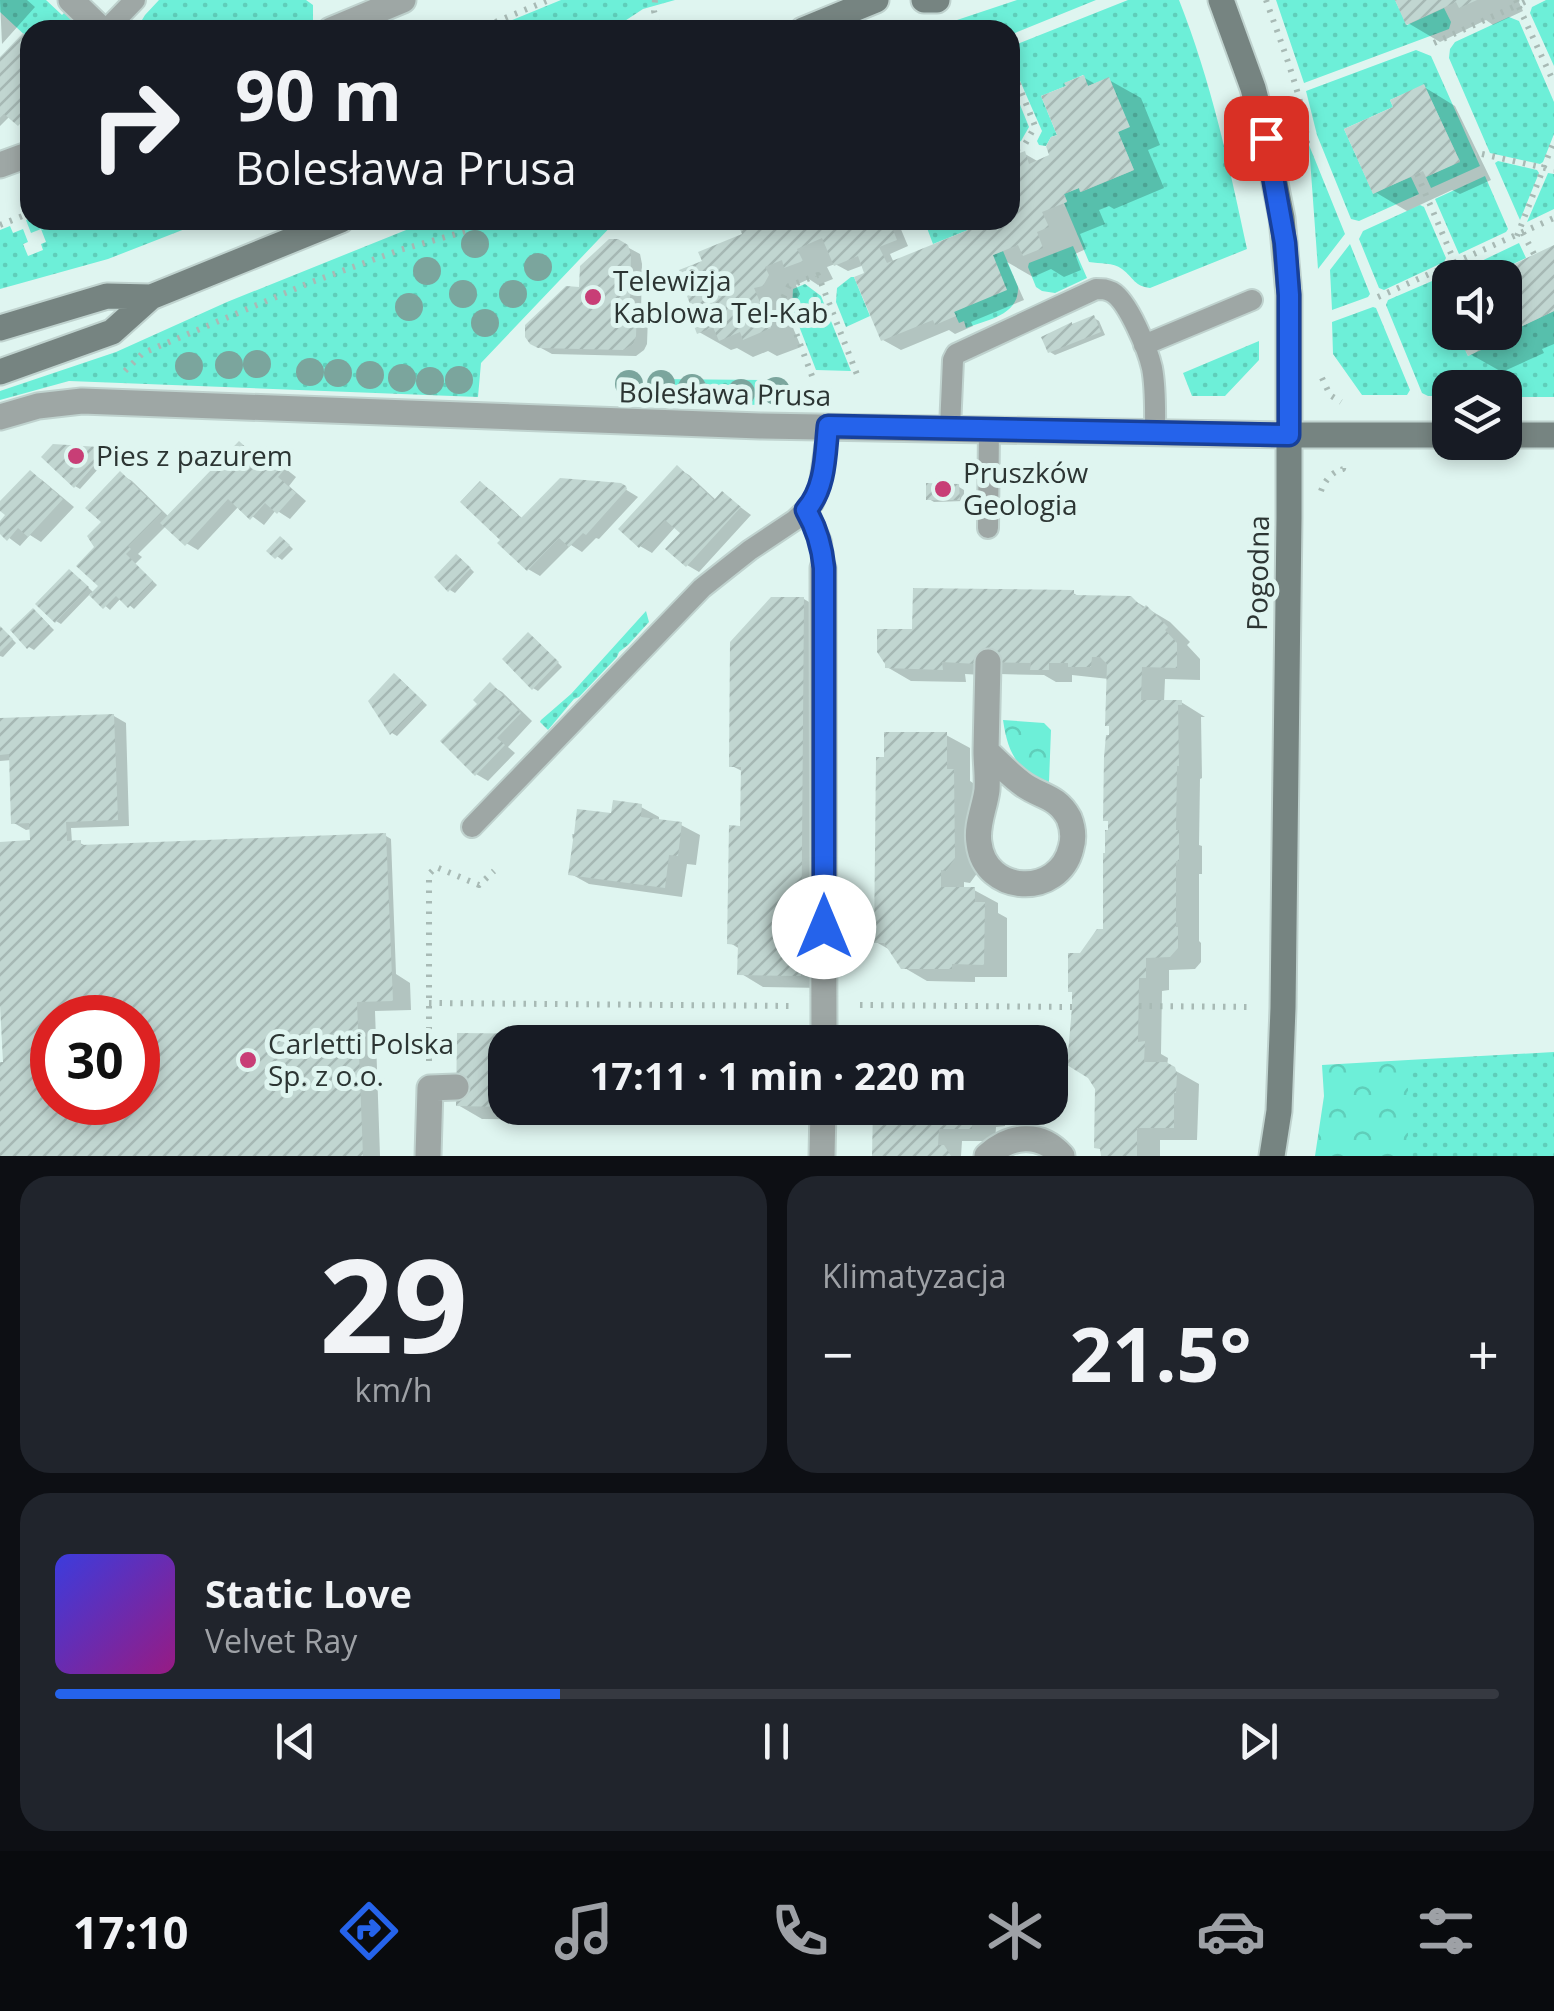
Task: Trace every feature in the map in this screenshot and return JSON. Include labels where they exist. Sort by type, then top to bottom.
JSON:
[{"type":"street","points":[[71,0],[93,20]]},
{"type":"street","points":[[355,20],[403,0]]},
{"type":"street","points":[[827,20],[876,0]]},
{"type":"street","points":[[924,0],[937,0]]},
{"type":"street","name":"Pogodna","points":[[1221,0],[1253,88],[1266,138],[1282,218],[1289,295],[1283,1008],[1272,1156]]},
{"type":"street","points":[[0,372],[112,332],[151,297],[316,230]]},
{"type":"street","points":[[0,328],[106,296],[151,297]]},
{"type":"street","name":"Bolesława Prusa","points":[[0,417],[68,401],[721,425],[1432,436]]},
{"type":"street","points":[[1522,436],[1554,436]]},
{"type":"street","points":[[824,568],[824,1025]]},
{"type":"street","points":[[986,750],[1023,785],[1056,800],[1072,826],[1070,855],[1051,878],[1038,884],[1008,882],[994,873],[979,844],[987,792],[986,750],[988,662]]},
{"type":"street","points":[[428,1156],[430,1088],[456,1088]]},
{"type":"street","points":[[822,1156],[823,1125]]},
{"type":"street","points":[[987,1156],[998,1146],[1027,1138],[1042,1141],[1062,1156]]},
{"type":"lane","points":[[114,20],[135,0]]},
{"type":"lane","points":[[950,428],[956,354],[1096,289],[1107,290],[1122,302],[1144,346],[1152,366],[1156,432]]},
{"type":"lane","points":[[1144,346],[1252,300]]},
{"type":"lane","points":[[472,828],[694,595],[806,510],[820,484],[828,426]]},
{"type":"lane","points":[[988,528],[989,428]]},
{"type":"lane","points":[[806,510],[821,542],[824,568]]},
{"type":"path","points":[[500,20],[549,0]]},
{"type":"path","points":[[1266,0],[1307,142]]},
{"type":"path","points":[[1434,43],[1517,2],[1529,0]]},
{"type":"path","points":[[1517,2],[1554,83]]},
{"type":"path","points":[[1020,89],[1035,126],[1020,147]]},
{"type":"path","points":[[1520,235],[1554,141]]},
{"type":"path","points":[[1482,154],[1554,170]]},
{"type":"path","points":[[1417,174],[1457,260]]},
{"type":"path","points":[[1463,260],[1554,218]]},
{"type":"path","points":[[109,403],[112,386],[143,353],[308,283],[470,230]]},
{"type":"path","points":[[1520,235],[1534,254]]},
{"type":"path","points":[[1378,297],[1432,273]]},
{"type":"path","points":[[812,376],[783,298],[789,286],[818,275],[858,377]]},
{"type":"path","points":[[1322,372],[1330,394],[1349,405]]},
{"type":"path","points":[[430,1088],[429,874],[436,867],[480,885],[494,871]]},
{"type":"path","points":[[429,1004],[825,1006]]},
{"type":"path","points":[[860,1005],[1072,1006]]},
{"type":"path","points":[[1139,1006],[1255,1007]]},
{"type":"green space","points":[[0,0],[46,0],[62,15],[67,10],[76,20],[20,20],[20,31],[0,12]]},
{"type":"green space","points":[[159,0],[306,0],[313,5],[313,20],[142,20]]},
{"type":"green space","points":[[561,0],[675,0],[643,9],[626,20],[512,20]]},
{"type":"green space","points":[[1017,0],[1096,0],[1020,31],[1020,20],[957,20]]},
{"type":"green space","points":[[1128,0],[1179,0],[1210,92],[1247,249],[1150,288],[1111,264],[1089,262],[1064,203],[1064,194],[1079,188],[1081,192],[1134,170],[1118,132],[1129,126],[1109,78],[1088,86],[1083,75],[1041,96],[1057,135],[1046,146],[1039,145],[1042,131],[1020,81],[1020,43]]},
{"type":"green space","points":[[1276,0],[1395,0],[1407,25],[1444,8],[1451,22],[1449,29],[1304,83]]},
{"type":"green space","points":[[1554,0],[1554,66],[1530,13],[1532,7]]},
{"type":"green space","points":[[1509,17],[1519,21],[1554,102],[1554,134],[1540,164],[1490,153],[1449,58],[1455,42]]},
{"type":"green space","points":[[1416,50],[1431,56],[1480,166],[1431,188],[1426,177],[1460,161],[1424,85],[1390,100],[1393,107],[1344,129],[1373,193],[1411,177],[1419,194],[1359,221],[1351,219],[1317,135],[1306,91]]},
{"type":"green space","points":[[1020,105],[1029,127],[1020,141]]},
{"type":"green space","points":[[1309,145],[1345,234],[1318,269]]},
{"type":"green space","points":[[1495,163],[1539,173],[1520,220]]},
{"type":"green space","points":[[1548,173],[1554,174],[1554,209],[1527,222]]},
{"type":"green space","points":[[1485,176],[1508,229],[1459,254],[1435,199]]},
{"type":"green space","points":[[1420,205],[1446,258],[1432,260],[1432,268],[1384,290],[1379,288],[1359,239],[1363,231]]},
{"type":"green space","points":[[10,226],[13,233],[23,230],[28,256],[43,250],[41,244],[46,242],[41,230],[182,230],[108,259],[0,289],[0,230]]},
{"type":"green space","points":[[406,230],[607,230],[481,363],[478,397],[69,381],[0,400],[0,391],[116,352],[227,302]]},
{"type":"green space","points":[[928,230],[968,230],[933,244]]},
{"type":"green space","points":[[1519,243],[1526,258],[1522,260],[1483,260]]},
{"type":"green space","points":[[1350,244],[1370,294],[1332,310],[1330,270]]},
{"type":"green space","points":[[1073,246],[1087,278],[1055,293],[1036,287],[1029,263]]},
{"type":"green space","points":[[1003,251],[1018,287],[1014,304],[1001,315],[966,328],[954,312],[993,255]]},
{"type":"green space","points":[[851,277],[870,316],[846,327],[836,302],[837,288]]},
{"type":"green space","points":[[1432,281],[1432,350],[1465,350],[1468,356],[1479,350],[1522,350],[1522,326],[1554,311],[1554,397],[1522,397],[1522,370],[1432,370],[1432,396],[1422,393],[1386,305],[1388,300]]},
{"type":"green space","points":[[805,284],[821,296],[851,371],[816,370],[792,308],[793,289]]},
{"type":"green space","points":[[1373,307],[1410,390],[1407,395],[1362,395],[1333,354],[1332,322]]},
{"type":"green space","points":[[1259,341],[1259,360],[1225,396],[1192,396],[1183,373]]},
{"type":"green space","points":[[656,379],[763,380],[762,405],[660,403]]},
{"type":"green space","points":[[646,611],[649,622],[548,730],[541,720],[571,694]]},
{"type":"green space","points":[[1003,720],[1044,723],[1051,730],[1049,782],[1015,759]]},
{"type":"green space","points":[[1554,1052],[1554,1156],[1408,1156],[1408,1060]]},
{"type":"green space","points":[[1408,1060],[1408,1156],[1315,1156],[1324,1096],[1322,1065]]},
{"type":"building","points":[[1395,0],[1477,0],[1459,8],[1456,2],[1406,25]]},
{"type":"building","points":[[20,36],[18,126],[4,114],[0,118],[0,57]]},
{"type":"building","points":[[1084,75],[1088,86],[1109,77],[1130,127],[1118,132],[1134,170],[1080,192],[1079,188],[1064,194],[1067,202],[1042,212],[1049,227],[1037,232],[1043,248],[1023,256],[1018,245],[993,255],[1007,290],[954,312],[956,316],[935,325],[933,320],[881,341],[854,277],[864,273],[858,256],[834,266],[822,238],[797,249],[803,261],[784,268],[782,260],[765,267],[769,275],[763,286],[754,288],[771,328],[743,340],[740,332],[719,341],[713,327],[697,334],[679,270],[702,261],[698,252],[742,234],[740,230],[893,230],[897,240],[879,247],[887,263],[968,230],[1020,230],[1020,153],[1025,151],[1029,164],[1049,155],[1046,146],[1057,135],[1041,96],[1066,86],[1064,83]]},
{"type":"building","points":[[1424,84],[1460,162],[1426,177],[1423,171],[1373,194],[1344,129],[1393,107],[1390,100]]},
{"type":"building","name":"Telewizja Kablowa Tel-Kab","points":[[609,239],[628,245],[631,255],[630,307],[637,307],[633,344],[623,350],[538,348],[530,344],[525,337],[525,325],[566,286],[579,287],[580,266]]},
{"type":"building","points":[[1554,245],[1554,311],[1522,326],[1522,260]]},
{"type":"building","points":[[1094,315],[1101,332],[1048,353],[1041,337]]},
{"type":"building","points":[[239,441],[268,468],[276,459],[286,468],[278,477],[296,493],[277,514],[265,503],[250,520],[228,499],[185,546],[160,523]]},
{"type":"building","points":[[53,444],[99,447],[105,453],[74,488],[41,457]]},
{"type":"building","points":[[677,465],[714,500],[722,491],[741,507],[686,567],[665,549],[680,533],[665,520],[639,548],[618,529]]},
{"type":"building","points":[[30,470],[63,499],[28,537],[18,528],[7,541],[0,534],[0,521],[5,515],[0,511],[0,501]]},
{"type":"building","points":[[120,471],[162,512],[128,546],[131,549],[126,554],[153,581],[128,608],[116,596],[103,609],[89,595],[98,586],[76,566],[94,547],[87,536],[101,522],[85,508]]},
{"type":"building","points":[[560,478],[621,483],[627,489],[586,535],[583,533],[569,547],[559,538],[527,571],[460,502],[480,481],[521,518]]},
{"type":"building","name":"Pruszków Geologia","points":[[926,483],[959,484],[960,500],[926,500]]},
{"type":"building","points":[[280,536],[290,545],[275,559],[266,551]]},
{"type":"building","points":[[456,554],[471,568],[448,592],[434,577]]},
{"type":"building","points":[[69,569],[89,587],[55,623],[35,604]]},
{"type":"building","points":[[913,588],[1074,590],[1074,595],[1131,596],[1168,627],[1165,630],[1177,643],[1177,668],[1142,667],[1141,700],[1182,700],[1182,705],[1178,705],[1178,948],[1170,957],[1146,958],[1146,978],[1139,978],[1138,1042],[1145,1041],[1144,1062],[1166,1062],[1175,1067],[1174,1128],[1137,1128],[1137,1156],[1101,1156],[1100,1149],[1094,1148],[1095,1089],[1088,1078],[1068,1066],[1072,992],[1068,992],[1068,953],[1080,953],[1097,929],[1103,929],[1103,853],[1108,830],[1108,821],[1103,821],[1104,757],[1109,735],[1109,726],[1105,726],[1107,664],[1100,657],[1092,657],[1091,667],[1049,663],[1049,670],[1030,670],[1031,663],[976,662],[942,662],[943,670],[885,668],[877,652],[877,629],[912,629]]},
{"type":"building","points":[[771,597],[804,597],[801,976],[737,975],[738,945],[727,944],[729,825],[740,826],[741,767],[729,767],[730,642]]},
{"type":"building","points":[[33,608],[50,626],[27,649],[10,630]]},
{"type":"building","points":[[0,626],[13,639],[0,652]]},
{"type":"building","points":[[528,632],[559,662],[532,690],[502,659]]},
{"type":"building","points":[[394,673],[423,701],[390,735],[368,701]]},
{"type":"building","points":[[490,682],[521,713],[497,738],[505,745],[475,776],[440,741],[477,704],[473,700]]},
{"type":"building","points":[[114,714],[118,820],[66,822],[67,841],[81,840],[81,845],[386,833],[393,1001],[357,1002],[363,1156],[0,1156],[0,842],[30,840],[29,823],[11,824],[9,754],[0,755],[0,718]]},
{"type":"building","points":[[884,732],[947,732],[947,769],[954,769],[955,858],[946,871],[941,870],[941,887],[975,887],[975,902],[985,902],[984,965],[901,969],[884,943],[874,943],[876,757],[884,757]]},
{"type":"building","points":[[613,800],[642,804],[641,817],[682,822],[678,856],[669,855],[665,888],[568,875],[577,809],[611,813]]},
{"type":"building","points":[[457,1033],[488,1033],[488,1107],[456,1106]]},
{"type":"building","points":[[873,1125],[972,1125],[972,1129],[939,1129],[938,1145],[944,1145],[951,1156],[872,1156]]},
{"type":"place","name":"Telewizja Kablowa Tel-Kab","points":[[593,297]]},
{"type":"place","name":"Pies z pazurem","points":[[76,456]]},
{"type":"place","name":"Pruszków Geologia","points":[[943,489]]},
{"type":"place","name":"Carletti Polska Sp. z o.o.","points":[[248,1060]]},
{"type":"route","points":[[824,927],[824,568],[821,542],[806,510],[820,484],[828,426],[1289,435],[1285,243],[1266,138]]}]
